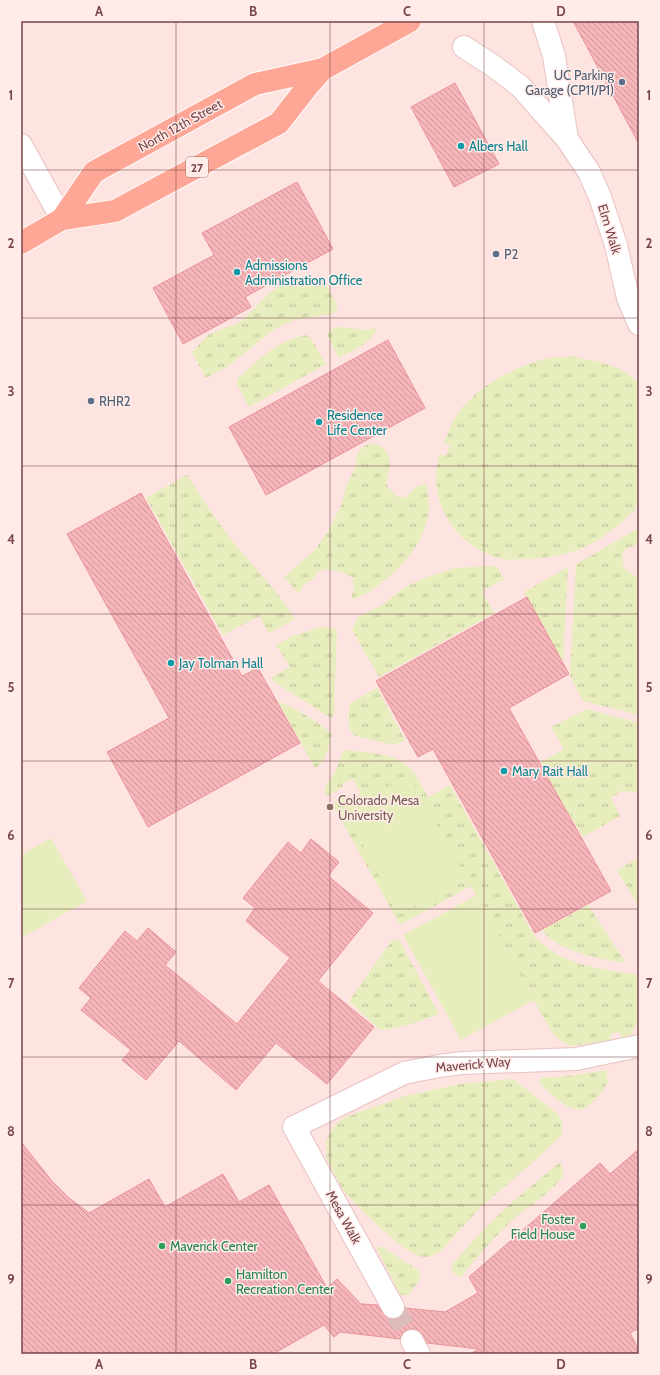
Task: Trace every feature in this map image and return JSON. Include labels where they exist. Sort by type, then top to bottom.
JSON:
[{"type":"main road","name":"North 12th Street","points":[[62,219],[94,172],[254,84],[322,69],[410,21]]},
{"type":"main road","name":"North 12th Street","points":[[21,244],[62,219],[115,211],[279,123],[306,87],[322,69]]},
{"type":"street","name":"Elm Walk","points":[[542,21],[554,56],[567,139]]},
{"type":"street","name":"Elm Walk","points":[[464,47],[492,65],[520,86],[567,139],[590,172],[616,245],[628,298],[639,324]]},
{"type":"street","points":[[21,145],[62,219]]},
{"type":"street","name":"Maverick Way","points":[[294,1127],[404,1073],[462,1063],[576,1059],[639,1046]]},
{"type":"street","name":"Mesa Walk","points":[[294,1127],[393,1307]]},
{"type":"green space","points":[[324,280],[337,305],[337,310],[332,314],[295,320],[276,328],[227,367],[206,378],[192,352],[209,334],[236,324],[247,316],[269,293],[283,285],[296,282],[313,283]]},
{"type":"green space","points":[[341,327],[366,330],[377,328],[374,334],[366,342],[339,358],[327,335],[330,330]]},
{"type":"green space","points":[[305,335],[310,337],[326,364],[249,407],[237,384],[237,379],[268,352],[286,342]]},
{"type":"green space","points":[[577,356],[578,358],[618,368],[633,377],[639,383],[639,501],[635,506],[637,508],[602,537],[589,545],[565,554],[541,558],[511,560],[490,555],[472,545],[457,532],[446,516],[440,502],[436,478],[438,462],[440,454],[446,456],[450,445],[444,443],[451,425],[467,402],[499,378],[523,366],[540,360]]},
{"type":"green space","points":[[373,443],[380,446],[388,454],[390,465],[386,484],[396,496],[405,498],[416,487],[426,483],[429,507],[427,520],[418,544],[393,574],[371,591],[351,600],[354,585],[352,577],[341,572],[326,569],[318,572],[312,580],[303,585],[299,594],[284,577],[315,550],[330,528],[342,503],[347,484],[355,469],[358,452],[366,445]]},
{"type":"green space","points":[[187,475],[224,530],[275,591],[295,619],[269,633],[259,616],[223,635],[146,498]]},
{"type":"green space","points":[[639,528],[639,543],[625,550],[622,556],[624,568],[639,579],[639,715],[583,701],[570,676],[576,564]]},
{"type":"green space","points":[[494,566],[499,569],[504,579],[482,591],[494,613],[379,677],[352,630],[358,617],[382,605],[404,588],[424,578],[454,568]]},
{"type":"green space","points":[[568,567],[563,662],[524,592]]},
{"type":"green space","points":[[321,627],[337,629],[334,715],[332,718],[274,682],[271,678],[290,667],[276,645],[293,636]]},
{"type":"green space","points":[[377,688],[405,740],[397,744],[390,744],[355,736],[350,729],[348,721],[350,703]]},
{"type":"green space","points":[[278,702],[291,707],[314,720],[332,734],[324,758],[319,766],[315,768]]},
{"type":"green space","points":[[587,709],[639,723],[639,792],[621,791],[611,798],[620,816],[583,837],[538,764],[564,749],[551,727]]},
{"type":"green space","points":[[343,751],[378,754],[401,761],[414,772],[428,797],[450,785],[535,937],[552,951],[571,961],[618,972],[639,975],[638,1014],[635,1028],[631,1035],[621,1038],[620,1032],[610,1034],[612,1040],[571,1046],[562,1042],[552,1033],[471,886],[400,925],[332,804],[348,794],[351,799],[361,794],[353,779],[342,784],[343,787],[327,796],[324,789],[334,774]]},
{"type":"green space","points":[[410,775],[466,878],[400,914],[345,811]]},
{"type":"green space","points":[[51,838],[87,901],[21,938],[21,855]]},
{"type":"green space","points":[[637,859],[639,862],[639,907],[617,870]]},
{"type":"green space","points":[[477,895],[534,1000],[461,1040],[403,935]]},
{"type":"green space","points":[[588,905],[626,963],[598,958],[577,952],[558,944],[542,930]]},
{"type":"green space","points":[[392,940],[399,940],[439,1014],[410,1024],[380,1030],[349,1001]]},
{"type":"green space","points":[[606,1070],[608,1083],[593,1102],[587,1107],[581,1109],[568,1107],[562,1103],[540,1084],[539,1081],[541,1078],[568,1076]]},
{"type":"green space","points":[[513,1079],[558,1114],[563,1125],[561,1136],[480,1208],[441,1251],[433,1255],[424,1257],[416,1255],[382,1230],[344,1191],[325,1156],[327,1155],[326,1142],[331,1130],[339,1121],[348,1116],[405,1096],[460,1084]]},
{"type":"green space","points":[[560,1162],[564,1174],[556,1185],[516,1217],[487,1246],[461,1277],[454,1273],[451,1266],[479,1234],[511,1203]]},
{"type":"green space","points":[[381,1246],[419,1271],[421,1275],[409,1295],[401,1295],[377,1249]]},
{"type":"building","name":"UC Parking Garage (CP11/P1)","points":[[573,21],[639,21],[639,144]]},
{"type":"building","name":"Albers Hall","points":[[455,83],[499,164],[454,187],[411,107]]},
{"type":"building","name":"Admissions Administration Office","points":[[297,182],[333,249],[245,297],[251,307],[183,344],[153,288],[214,255],[202,233]]},
{"type":"building","name":"Residence Life Center","points":[[388,340],[425,408],[266,495],[229,427]]},
{"type":"building","name":"Jay Tolman Hall","points":[[141,493],[242,676],[258,668],[300,743],[148,827],[107,752],[169,718],[67,534]]},
{"type":"building","name":"Mary Rait Hall","points":[[527,597],[569,674],[509,708],[611,891],[535,933],[433,749],[418,757],[376,681]]},
{"type":"building","points":[[311,839],[339,862],[328,876],[373,913],[318,981],[374,1027],[327,1084],[276,1043],[236,1090],[179,1041],[146,1080],[122,1060],[131,1050],[81,1010],[91,998],[79,988],[125,931],[137,941],[148,928],[176,952],[165,965],[237,1024],[290,958],[246,921],[255,908],[243,898],[288,842],[301,853]]},
{"type":"building","name":"Maverick Center","points":[[21,1142],[52,1181],[69,1198],[89,1213],[149,1179],[165,1207],[223,1174],[239,1202],[269,1185],[327,1288],[337,1279],[361,1304],[378,1305],[386,1317],[393,1319],[399,1318],[403,1314],[405,1308],[445,1312],[478,1293],[469,1277],[600,1163],[610,1174],[639,1149],[639,1328],[630,1333],[639,1350],[639,1354],[470,1354],[479,1349],[427,1343],[419,1331],[413,1329],[406,1330],[400,1339],[340,1332],[334,1337],[324,1325],[273,1354],[21,1354]]},
{"type":"tunnel","points":[[393,1307],[412,1341]]},
{"type":"place","name":"UC Parking Garage (CP11/P1)","points":[[622,82]]},
{"type":"place","name":"Albers Hall","points":[[461,146]]},
{"type":"place","name":"P2","points":[[496,254]]},
{"type":"place","name":"Admissions Administration Office","points":[[237,272]]},
{"type":"place","name":"RHR2","points":[[91,401]]},
{"type":"place","name":"Residence Life Center","points":[[319,422]]},
{"type":"place","name":"Jay Tolman Hall","points":[[171,663]]},
{"type":"place","name":"Mary Rait Hall","points":[[504,771]]},
{"type":"place","name":"Colorado Mesa University","points":[[330,807]]},
{"type":"place","name":"Foster Field House","points":[[583,1226]]},
{"type":"place","name":"Maverick Center","points":[[162,1246]]},
{"type":"place","name":"Hamilton Recreation Center","points":[[228,1281]]}]
